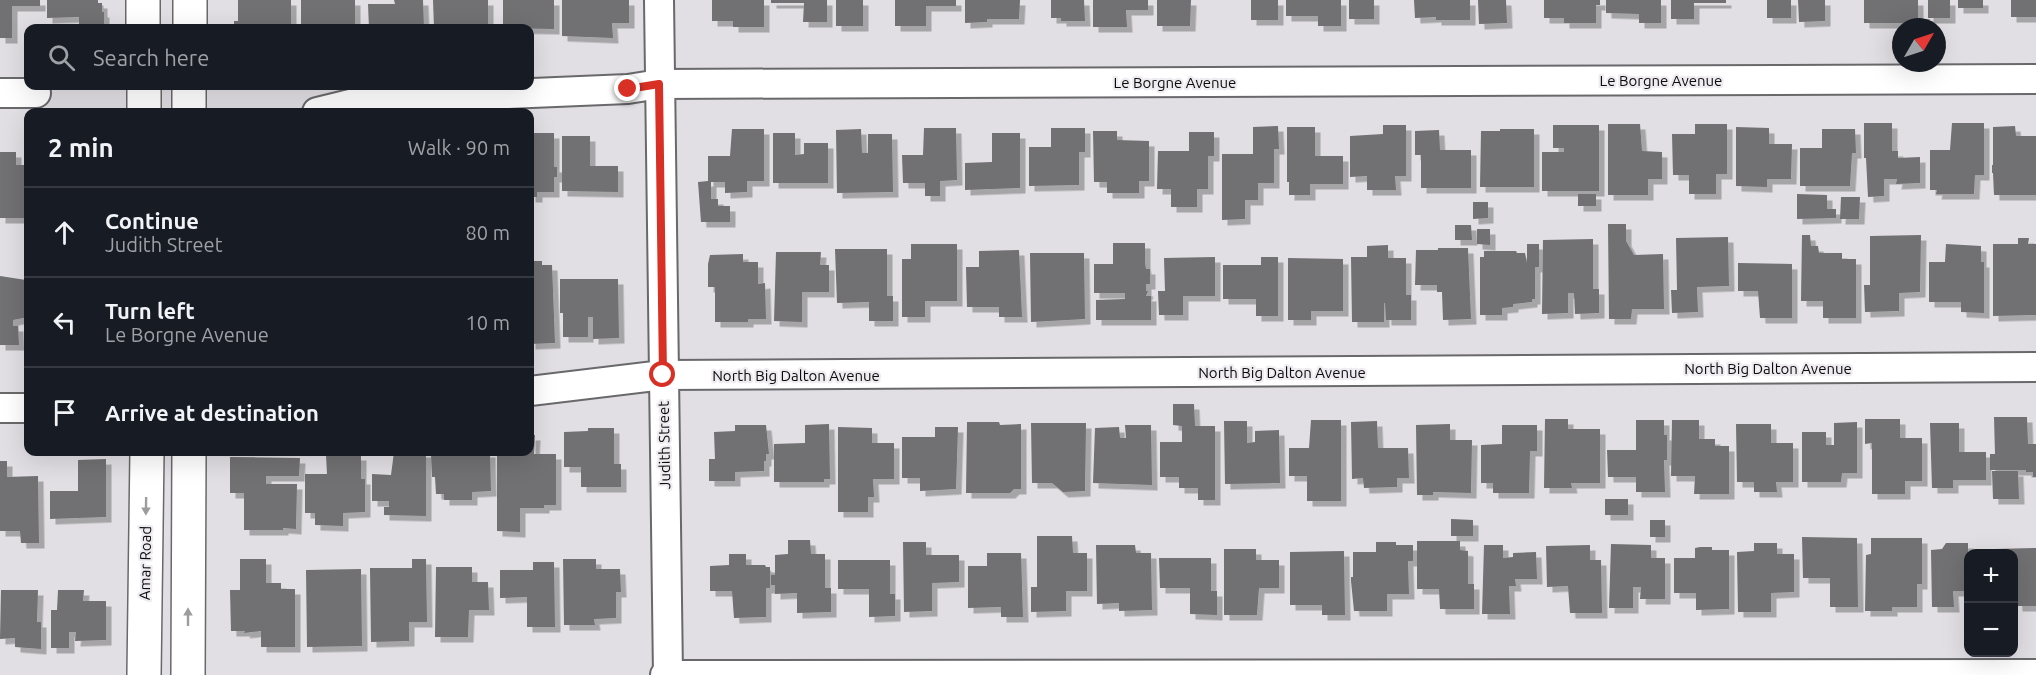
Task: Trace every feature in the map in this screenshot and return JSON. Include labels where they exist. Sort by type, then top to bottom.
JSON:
[{"type":"main road","points":[[143,0],[143,24]]},
{"type":"main road","points":[[190,0],[190,24]]},
{"type":"main road","points":[[144,90],[144,108]]},
{"type":"main road","points":[[189,90],[189,108]]},
{"type":"main road","name":"Amar Road","points":[[144,675],[147,456]]},
{"type":"main road","points":[[188,675],[189,456]]},
{"type":"street","name":"Judith Street","points":[[659,0],[667,675]]},
{"type":"street","name":"Le Borgne Avenue","points":[[333,108],[366,100],[628,89],[659,84],[2036,79]]},
{"type":"street","points":[[0,93],[36,93]]},
{"type":"street","name":"North Big Dalton Avenue","points":[[534,391],[663,375],[2036,367]]},
{"type":"street","points":[[0,408],[24,408]]},
{"type":"street","points":[[667,675],[2036,674]]},
{"type":"building","points":[[0,0],[40,0],[40,6],[12,6],[12,38],[0,38]]},
{"type":"building","points":[[47,0],[98,0],[98,3],[102,3],[104,24],[79,24],[79,17],[47,18]]},
{"type":"building","points":[[238,0],[291,0],[291,24],[234,24],[234,21],[238,21]]},
{"type":"building","points":[[301,0],[355,0],[355,24],[301,24]]},
{"type":"building","points":[[394,0],[423,0],[424,24],[369,24],[368,4],[395,4]]},
{"type":"building","points":[[433,0],[488,0],[488,24],[434,24]]},
{"type":"building","points":[[503,0],[554,0],[554,29],[534,29],[534,24],[503,24]]},
{"type":"building","points":[[562,0],[629,0],[629,23],[612,23],[613,38],[562,36]]},
{"type":"building","points":[[712,0],[764,0],[764,27],[733,27],[733,21],[712,21]]},
{"type":"building","points":[[771,0],[827,0],[827,22],[803,22],[804,3],[771,3]]},
{"type":"building","points":[[836,0],[863,0],[863,26],[836,26]]},
{"type":"building","points":[[895,0],[956,0],[956,6],[926,6],[926,26],[895,26]]},
{"type":"building","points":[[965,0],[1020,0],[1019,19],[987,19],[987,22],[965,23]]},
{"type":"building","points":[[1051,0],[1084,0],[1085,21],[1061,21],[1061,18],[1051,18]]},
{"type":"building","points":[[1093,0],[1148,0],[1148,10],[1126,10],[1127,27],[1093,27]]},
{"type":"building","points":[[1157,0],[1191,0],[1190,26],[1157,26]]},
{"type":"building","points":[[1251,0],[1278,0],[1278,20],[1251,20]]},
{"type":"building","points":[[1286,0],[1341,0],[1341,26],[1318,26],[1318,16],[1286,16]]},
{"type":"building","points":[[1349,0],[1374,0],[1374,19],[1349,19]]},
{"type":"building","points":[[1414,0],[1470,0],[1470,20],[1415,18]]},
{"type":"building","points":[[1478,0],[1506,0],[1507,23],[1479,24]]},
{"type":"building","points":[[1544,0],[1600,0],[1600,5],[1596,5],[1596,23],[1564,23],[1564,18],[1544,18]]},
{"type":"building","points":[[1606,0],[1661,0],[1661,23],[1639,23],[1639,14],[1606,13]]},
{"type":"building","points":[[1671,0],[1726,0],[1726,3],[1694,3],[1694,19],[1671,19]]},
{"type":"building","points":[[1767,0],[1791,0],[1791,18],[1767,18]]},
{"type":"building","points":[[1798,0],[1825,0],[1825,21],[1799,22]]},
{"type":"building","points":[[1864,0],[1918,0],[1918,18],[1892,18],[1892,23],[1864,23]]},
{"type":"building","points":[[1928,0],[1950,0],[1950,18],[1928,18]]},
{"type":"building","points":[[1958,0],[1983,0],[1983,8],[1958,8]]},
{"type":"building","points":[[2011,0],[2036,0],[2036,17],[2011,17]]},
{"type":"building","points":[[1864,123],[1892,123],[1892,151],[1898,151],[1898,158],[1920,157],[1920,183],[1896,184],[1897,179],[1884,179],[1884,196],[1868,197],[1866,158],[1864,158]]},
{"type":"building","points":[[1952,123],[1984,123],[1984,175],[1975,175],[1974,194],[1936,194],[1937,190],[1930,190],[1930,150],[1950,150]]},
{"type":"building","points":[[1608,124],[1640,124],[1642,151],[1662,152],[1662,179],[1648,179],[1648,195],[1608,195]]},
{"type":"building","points":[[1695,124],[1727,124],[1727,174],[1716,174],[1716,194],[1689,194],[1689,175],[1673,175],[1672,134],[1695,134]]},
{"type":"building","points":[[1383,125],[1406,125],[1406,176],[1395,176],[1396,190],[1367,190],[1367,176],[1350,177],[1350,136],[1383,134]]},
{"type":"building","points":[[1553,125],[1599,125],[1599,191],[1542,191],[1542,152],[1564,152],[1564,148],[1553,148]]},
{"type":"building","points":[[1278,126],[1279,149],[1274,149],[1274,183],[1258,183],[1258,200],[1245,200],[1245,219],[1222,220],[1222,154],[1253,154],[1253,127]]},
{"type":"building","points":[[2015,126],[2016,136],[2036,136],[2036,195],[1994,195],[1993,127]]},
{"type":"building","points":[[1287,127],[1315,127],[1315,156],[1343,156],[1343,184],[1310,184],[1310,195],[1289,195]]},
{"type":"building","points":[[1736,127],[1769,128],[1769,144],[1792,144],[1791,179],[1767,179],[1767,187],[1736,186]]},
{"type":"building","points":[[924,128],[956,128],[957,180],[940,181],[940,196],[925,196],[925,183],[903,183],[902,155],[923,155]]},
{"type":"building","points":[[1051,128],[1085,128],[1085,152],[1079,152],[1079,185],[1029,186],[1029,147],[1051,147]]},
{"type":"building","points":[[732,129],[764,129],[764,181],[747,181],[747,192],[725,193],[725,182],[711,182],[711,199],[718,199],[718,206],[730,206],[730,222],[701,222],[698,182],[708,181],[708,156],[730,156]]},
{"type":"building","points":[[861,129],[862,153],[868,153],[868,134],[892,134],[893,192],[837,193],[836,130]]},
{"type":"building","points":[[1500,129],[1534,129],[1534,187],[1480,187],[1481,131],[1500,131]]},
{"type":"building","points":[[1822,129],[1855,129],[1856,153],[1852,153],[1850,186],[1800,186],[1800,148],[1822,148]]},
{"type":"building","points":[[1439,130],[1440,150],[1471,150],[1471,188],[1421,188],[1421,155],[1415,155],[1415,131]]},
{"type":"building","points":[[1093,131],[1117,131],[1117,140],[1149,141],[1149,181],[1139,181],[1139,193],[1107,193],[1107,182],[1094,182]]},
{"type":"building","points":[[1189,132],[1214,132],[1214,156],[1208,156],[1208,189],[1197,189],[1197,207],[1171,207],[1171,189],[1157,189],[1158,151],[1189,151]]},
{"type":"building","points":[[534,133],[554,133],[554,167],[557,167],[557,177],[554,177],[554,192],[537,192],[537,197],[534,197]]},
{"type":"building","points":[[773,133],[795,133],[795,155],[804,154],[804,143],[828,143],[828,183],[773,183]]},
{"type":"building","points":[[992,133],[1020,133],[1020,188],[965,190],[965,163],[992,162]]},
{"type":"building","points":[[562,136],[590,136],[590,166],[618,166],[618,192],[562,191]]},
{"type":"building","points":[[0,152],[16,152],[16,165],[24,165],[24,218],[0,218]]},
{"type":"building","points":[[1578,194],[1596,194],[1596,206],[1578,206]]},
{"type":"building","points":[[1797,194],[1827,195],[1827,209],[1836,209],[1836,218],[1797,219]]},
{"type":"building","points":[[1841,197],[1860,197],[1859,219],[1840,219]]},
{"type":"building","points":[[1473,202],[1488,202],[1488,218],[1473,219]]},
{"type":"building","points":[[1608,224],[1626,224],[1626,241],[1634,255],[1663,254],[1664,309],[1632,309],[1631,319],[1609,319]]},
{"type":"building","points":[[1455,225],[1471,225],[1472,240],[1455,240]]},
{"type":"building","points":[[1477,229],[1490,229],[1490,245],[1477,244]]},
{"type":"building","points":[[1802,235],[1810,235],[1811,246],[1818,246],[1819,253],[1842,253],[1842,259],[1856,259],[1856,318],[1823,318],[1823,301],[1801,301]]},
{"type":"building","points":[[1921,235],[1920,292],[1899,293],[1899,311],[1865,312],[1864,285],[1870,285],[1870,236]]},
{"type":"building","points":[[1728,237],[1729,286],[1697,287],[1698,312],[1672,313],[1671,290],[1677,290],[1676,238]]},
{"type":"building","points":[[2018,238],[2029,238],[2028,244],[2036,244],[2036,315],[1993,316],[1993,244],[2018,244]]},
{"type":"building","points":[[1593,239],[1593,289],[1599,289],[1599,313],[1575,314],[1574,293],[1568,293],[1568,313],[1542,314],[1543,240]]},
{"type":"building","points":[[1113,243],[1145,243],[1146,269],[1150,269],[1150,284],[1146,284],[1146,291],[1148,291],[1146,296],[1151,296],[1151,320],[1096,320],[1096,300],[1125,299],[1125,293],[1094,293],[1094,264],[1113,264]]},
{"type":"building","points":[[911,244],[957,244],[957,301],[925,301],[925,317],[902,317],[902,259],[911,259]]},
{"type":"building","points":[[1527,244],[1539,244],[1539,267],[1535,267],[1535,299],[1532,299],[1532,302],[1502,308],[1502,315],[1480,315],[1480,257],[1484,257],[1484,251],[1516,251],[1525,253],[1527,263]]},
{"type":"building","points":[[1946,244],[1981,246],[1981,262],[1984,262],[1984,313],[1961,312],[1961,302],[1929,302],[1929,262],[1945,262]]},
{"type":"building","points":[[1388,245],[1388,258],[1406,258],[1406,295],[1411,295],[1411,320],[1386,320],[1384,303],[1384,322],[1352,322],[1351,257],[1367,257],[1367,246]]},
{"type":"building","points":[[1438,248],[1468,248],[1471,319],[1443,320],[1442,292],[1437,292],[1437,285],[1415,285],[1416,250],[1438,250]]},
{"type":"building","points":[[835,249],[887,249],[887,296],[893,296],[893,321],[869,321],[869,302],[837,303]]},
{"type":"building","points":[[1019,250],[1022,317],[999,317],[999,307],[967,307],[966,267],[979,267],[979,251]]},
{"type":"building","points":[[776,252],[821,252],[820,265],[829,265],[829,292],[802,292],[802,322],[774,321]]},
{"type":"building","points":[[1030,253],[1084,253],[1085,319],[1031,322]]},
{"type":"building","points":[[743,254],[743,262],[758,262],[758,284],[765,283],[766,319],[748,319],[748,322],[715,322],[715,287],[708,287],[710,255]]},
{"type":"building","points":[[1215,257],[1215,296],[1183,296],[1183,315],[1159,315],[1158,291],[1165,291],[1164,258]]},
{"type":"building","points":[[1261,257],[1278,257],[1278,316],[1256,316],[1256,299],[1223,299],[1223,265],[1261,265]]},
{"type":"building","points":[[1288,258],[1343,259],[1343,311],[1311,311],[1311,320],[1288,320]]},
{"type":"building","points":[[534,261],[542,261],[542,265],[552,265],[555,343],[534,344]]},
{"type":"building","points":[[1738,263],[1792,264],[1792,318],[1760,318],[1758,291],[1738,291]]},
{"type":"building","points":[[0,276],[24,280],[24,318],[13,320],[13,326],[18,326],[19,345],[0,345]]},
{"type":"building","points":[[560,279],[618,279],[619,338],[593,339],[593,317],[588,317],[588,337],[563,337]]},
{"type":"building","points":[[1173,404],[1194,404],[1195,426],[1215,426],[1215,500],[1198,500],[1198,488],[1179,488],[1179,477],[1160,477],[1160,442],[1182,442],[1182,426],[1173,425]]},
{"type":"building","points":[[1994,417],[2027,417],[2028,444],[2036,444],[2036,477],[2033,477],[2033,472],[2026,472],[2026,470],[1990,470],[1990,454],[1995,454]]},
{"type":"building","points":[[1545,419],[1568,419],[1568,429],[1600,429],[1600,483],[1571,483],[1572,488],[1544,488]]},
{"type":"building","points":[[1865,419],[1900,419],[1900,438],[1922,438],[1922,481],[1905,481],[1905,494],[1872,494],[1872,443],[1865,444]]},
{"type":"building","points":[[1311,420],[1341,420],[1341,501],[1307,501],[1307,476],[1289,476],[1289,448],[1309,448]]},
{"type":"building","points":[[1636,420],[1664,420],[1664,435],[1667,435],[1667,460],[1664,460],[1665,492],[1636,492],[1636,477],[1608,477],[1607,450],[1636,450]]},
{"type":"building","points":[[1672,420],[1699,420],[1699,439],[1715,439],[1715,446],[1729,446],[1729,494],[1694,494],[1695,476],[1671,476]]},
{"type":"building","points":[[1224,421],[1247,421],[1247,443],[1255,442],[1255,431],[1279,430],[1280,483],[1225,484]]},
{"type":"building","points":[[1377,421],[1378,448],[1408,448],[1409,478],[1397,478],[1397,487],[1364,488],[1363,478],[1352,479],[1351,422]]},
{"type":"building","points":[[967,422],[1021,424],[1021,489],[1014,489],[1010,493],[966,493]]},
{"type":"building","points":[[1857,422],[1857,473],[1842,473],[1841,482],[1802,482],[1802,432],[1826,432],[1826,445],[1834,445],[1834,423]]},
{"type":"building","points":[[1031,423],[1086,423],[1085,491],[1063,492],[1052,483],[1032,483]]},
{"type":"building","points":[[1930,423],[1959,423],[1959,452],[1986,452],[1986,480],[1953,480],[1953,488],[1932,488]]},
{"type":"building","points":[[829,424],[830,479],[824,479],[824,482],[774,482],[774,444],[805,443],[805,425]]},
{"type":"building","points":[[1450,424],[1450,440],[1472,440],[1471,493],[1433,492],[1433,495],[1417,495],[1416,425]]},
{"type":"building","points":[[1736,424],[1771,424],[1771,443],[1793,443],[1793,482],[1776,482],[1777,492],[1754,492],[1754,482],[1737,482]]},
{"type":"building","points":[[735,425],[766,425],[769,454],[766,454],[764,471],[735,472],[735,481],[709,481],[709,459],[715,459],[714,432],[735,431]]},
{"type":"building","points":[[1125,425],[1151,425],[1152,485],[1093,483],[1095,428],[1119,427],[1120,438],[1126,438]]},
{"type":"building","points":[[1502,425],[1537,425],[1537,451],[1530,451],[1529,493],[1493,493],[1493,483],[1481,483],[1481,445],[1502,444]]},
{"type":"building","points":[[838,427],[872,428],[872,443],[894,443],[894,479],[873,479],[874,497],[868,497],[868,512],[838,512]]},
{"type":"building","points":[[935,427],[958,427],[956,489],[920,491],[920,478],[902,478],[902,437],[935,437]]},
{"type":"building","points":[[588,428],[614,428],[614,464],[621,464],[621,487],[581,487],[581,467],[564,467],[564,432],[588,431]]},
{"type":"building","points":[[556,454],[556,505],[544,505],[544,508],[520,508],[520,532],[497,531],[497,456]]},
{"type":"building","points":[[326,456],[361,456],[361,479],[365,479],[365,512],[343,513],[343,526],[315,525],[315,513],[305,513],[305,474],[327,474]]},
{"type":"building","points":[[393,456],[426,456],[426,516],[384,515],[384,507],[389,507],[389,501],[372,501],[372,474],[391,475]]},
{"type":"building","points":[[431,456],[490,456],[491,491],[472,492],[472,500],[444,500],[444,494],[436,494],[435,477],[432,477]]},
{"type":"building","points":[[230,457],[300,458],[299,476],[266,476],[266,484],[297,484],[296,529],[244,530],[244,493],[230,493]]},
{"type":"building","points":[[106,459],[106,517],[50,519],[50,491],[78,491],[78,460]]},
{"type":"building","points":[[0,461],[7,461],[7,477],[38,476],[39,543],[21,543],[20,531],[0,531]]},
{"type":"building","points":[[1992,471],[2018,471],[2019,499],[1993,499]]},
{"type":"building","points":[[1605,499],[1628,499],[1628,515],[1605,515]]},
{"type":"building","points":[[1451,519],[1473,520],[1473,536],[1451,536]]},
{"type":"building","points":[[1650,520],[1665,520],[1665,537],[1650,537]]},
{"type":"building","points":[[1037,536],[1072,536],[1073,553],[1087,553],[1087,591],[1066,591],[1066,611],[1031,612],[1031,587],[1037,587]]},
{"type":"building","points":[[1802,537],[1857,538],[1858,607],[1830,607],[1830,578],[1803,578]]},
{"type":"building","points":[[1871,538],[1922,538],[1922,584],[1917,584],[1917,607],[1892,607],[1892,611],[1865,611],[1866,555],[1871,554]]},
{"type":"building","points":[[788,540],[810,540],[811,554],[825,554],[825,588],[831,588],[831,612],[797,613],[797,593],[775,594],[775,585],[771,585],[771,575],[775,575],[775,555],[788,554]]},
{"type":"building","points":[[1417,541],[1460,541],[1460,550],[1468,551],[1468,584],[1474,584],[1474,609],[1440,609],[1439,589],[1417,589]]},
{"type":"building","points":[[903,542],[926,542],[926,555],[959,555],[959,582],[932,583],[932,611],[904,612]]},
{"type":"building","points":[[1376,542],[1413,545],[1413,561],[1408,561],[1409,594],[1387,594],[1387,611],[1354,611],[1351,581],[1353,552],[1376,552]]},
{"type":"building","points":[[1754,543],[1777,543],[1777,554],[1794,554],[1794,592],[1771,593],[1771,612],[1738,612],[1737,552],[1754,551]]},
{"type":"building","points":[[1946,543],[1968,543],[1968,549],[1964,549],[1964,591],[1953,591],[1954,607],[1932,607],[1931,550],[1942,549]]},
{"type":"building","points":[[1611,544],[1651,545],[1651,558],[1665,558],[1665,599],[1640,599],[1641,587],[1633,587],[1633,608],[1609,608]]},
{"type":"building","points":[[1096,545],[1135,545],[1136,553],[1151,553],[1152,610],[1119,611],[1119,603],[1097,604]]},
{"type":"building","points":[[1484,545],[1503,545],[1503,558],[1513,557],[1513,553],[1536,552],[1537,579],[1515,579],[1516,586],[1509,586],[1510,614],[1482,614]]},
{"type":"building","points":[[1590,545],[1590,560],[1601,560],[1602,613],[1570,613],[1568,586],[1547,587],[1546,546]]},
{"type":"building","points":[[1695,548],[1729,550],[1729,609],[1696,610],[1696,593],[1674,593],[1674,558],[1695,558]]},
{"type":"building","points":[[2036,548],[2036,606],[2018,606],[2018,549],[1995,549]]},
{"type":"building","points":[[1224,549],[1256,549],[1256,560],[1279,560],[1279,588],[1259,588],[1257,615],[1224,615]]},
{"type":"building","points":[[1344,551],[1345,615],[1322,615],[1322,605],[1290,605],[1290,552]]},
{"type":"building","points":[[987,553],[1021,553],[1023,617],[1001,617],[1001,607],[968,608],[968,566],[987,566]]},
{"type":"building","points":[[729,554],[746,554],[746,565],[770,567],[770,588],[766,588],[766,617],[734,618],[732,591],[710,591],[710,566],[729,565]]},
{"type":"building","points":[[1159,558],[1211,558],[1211,591],[1217,591],[1217,615],[1190,614],[1190,588],[1160,588]]},
{"type":"building","points":[[240,559],[266,559],[266,583],[281,583],[281,589],[295,589],[295,647],[261,647],[261,631],[244,633],[245,631],[231,631],[230,590],[240,590]]},
{"type":"building","points":[[412,559],[426,559],[427,622],[409,622],[409,641],[371,642],[370,568],[412,568]]},
{"type":"building","points":[[563,559],[596,559],[596,569],[620,569],[621,592],[616,592],[616,618],[594,619],[595,625],[564,625]]},
{"type":"building","points":[[838,560],[890,560],[890,594],[895,594],[895,616],[869,617],[869,589],[838,589]]},
{"type":"building","points":[[533,562],[554,562],[555,627],[527,627],[527,597],[500,598],[500,570],[533,570]]},
{"type":"building","points":[[436,567],[472,567],[472,582],[488,582],[489,610],[469,610],[468,637],[435,637]]},
{"type":"building","points":[[361,569],[362,646],[307,647],[306,570]]},
{"type":"building","points":[[1,590],[38,590],[37,622],[41,622],[41,649],[15,647],[15,638],[0,639]]},
{"type":"building","points":[[58,590],[84,590],[83,601],[106,601],[106,640],[75,641],[76,632],[69,632],[69,648],[51,648],[51,610],[57,610]]},
{"type":"route","points":[[628,89],[659,84],[663,375]]}]
